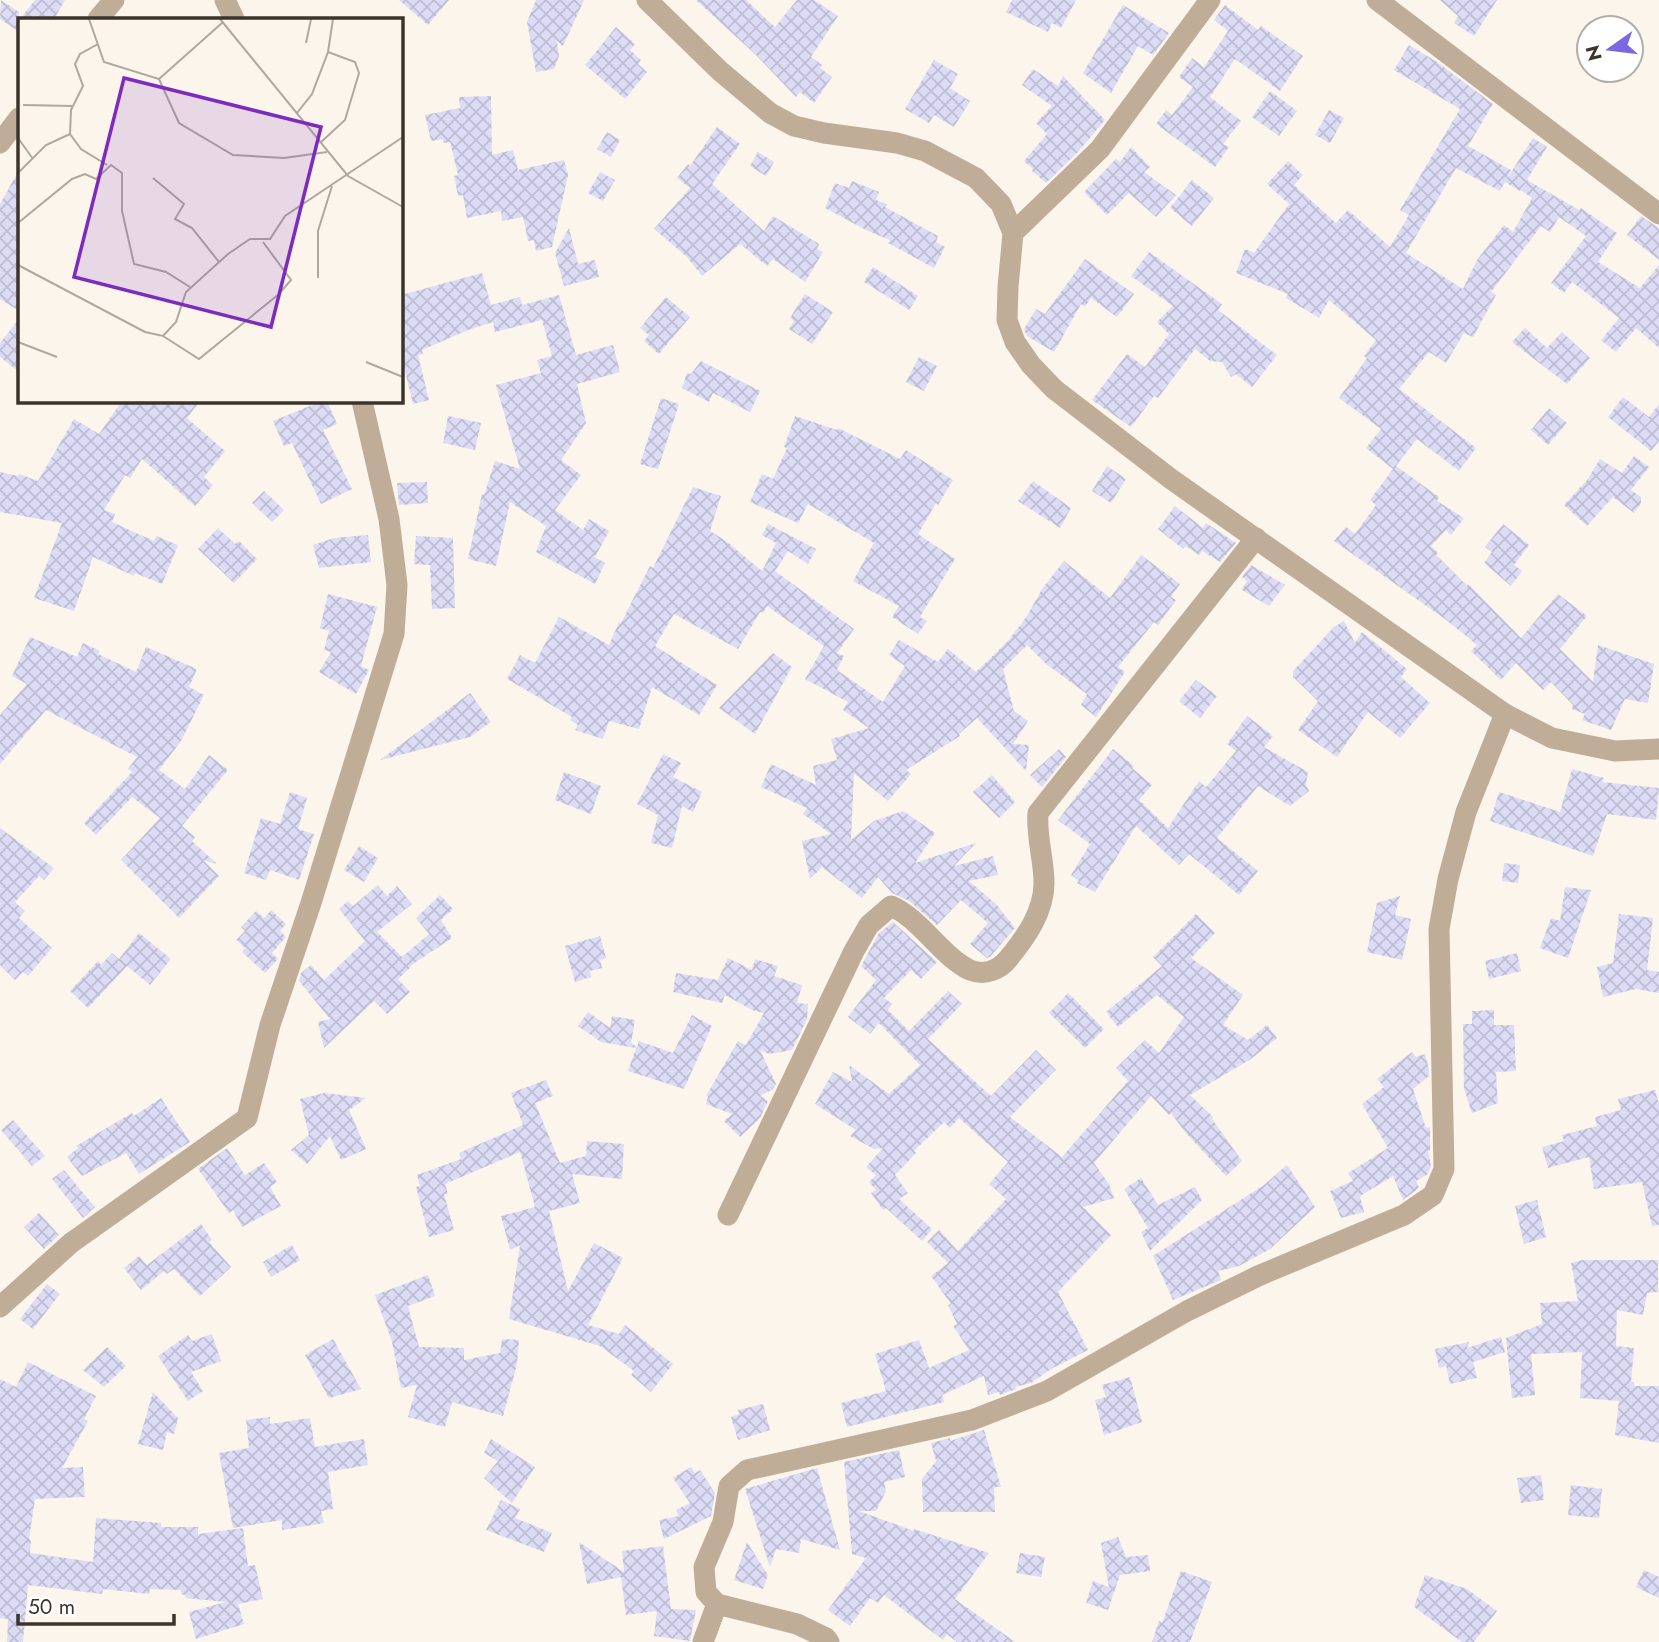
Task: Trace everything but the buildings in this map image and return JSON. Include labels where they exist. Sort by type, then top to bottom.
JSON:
[{"type":"street","points":[[100,18],[114,0]]},
{"type":"street","points":[[226,0],[234,18]]},
{"type":"street","points":[[647,0],[720,71],[770,113],[794,126],[897,143],[925,151],[976,178],[1000,204],[1013,233],[1007,320],[1015,342],[1031,365],[1054,389],[1171,479],[1505,714],[1552,738],[1615,751],[1659,749]]},
{"type":"street","points":[[1013,233],[1100,149],[1210,0]]},
{"type":"street","points":[[1377,0],[1659,214]]},
{"type":"street","points":[[0,143],[18,119]]},
{"type":"street","points":[[0,1307],[71,1243],[247,1118],[270,1025],[311,903],[394,634],[397,585],[389,519],[362,402]]},
{"type":"street","points":[[728,1215],[853,951],[869,925],[891,906],[901,911],[970,970],[987,972],[1001,967],[1026,938],[1041,905],[1044,883],[1037,830],[1038,813],[1256,538]]},
{"type":"street","points":[[829,1642],[797,1624],[717,1604],[706,1592],[704,1567],[723,1522],[729,1486],[747,1470],[972,1420],[1047,1391],[1187,1311],[1258,1276],[1404,1215],[1433,1195],[1444,1169],[1439,929],[1448,879],[1466,812],[1505,714]]},
{"type":"street","points":[[702,1642],[717,1604]]}]
